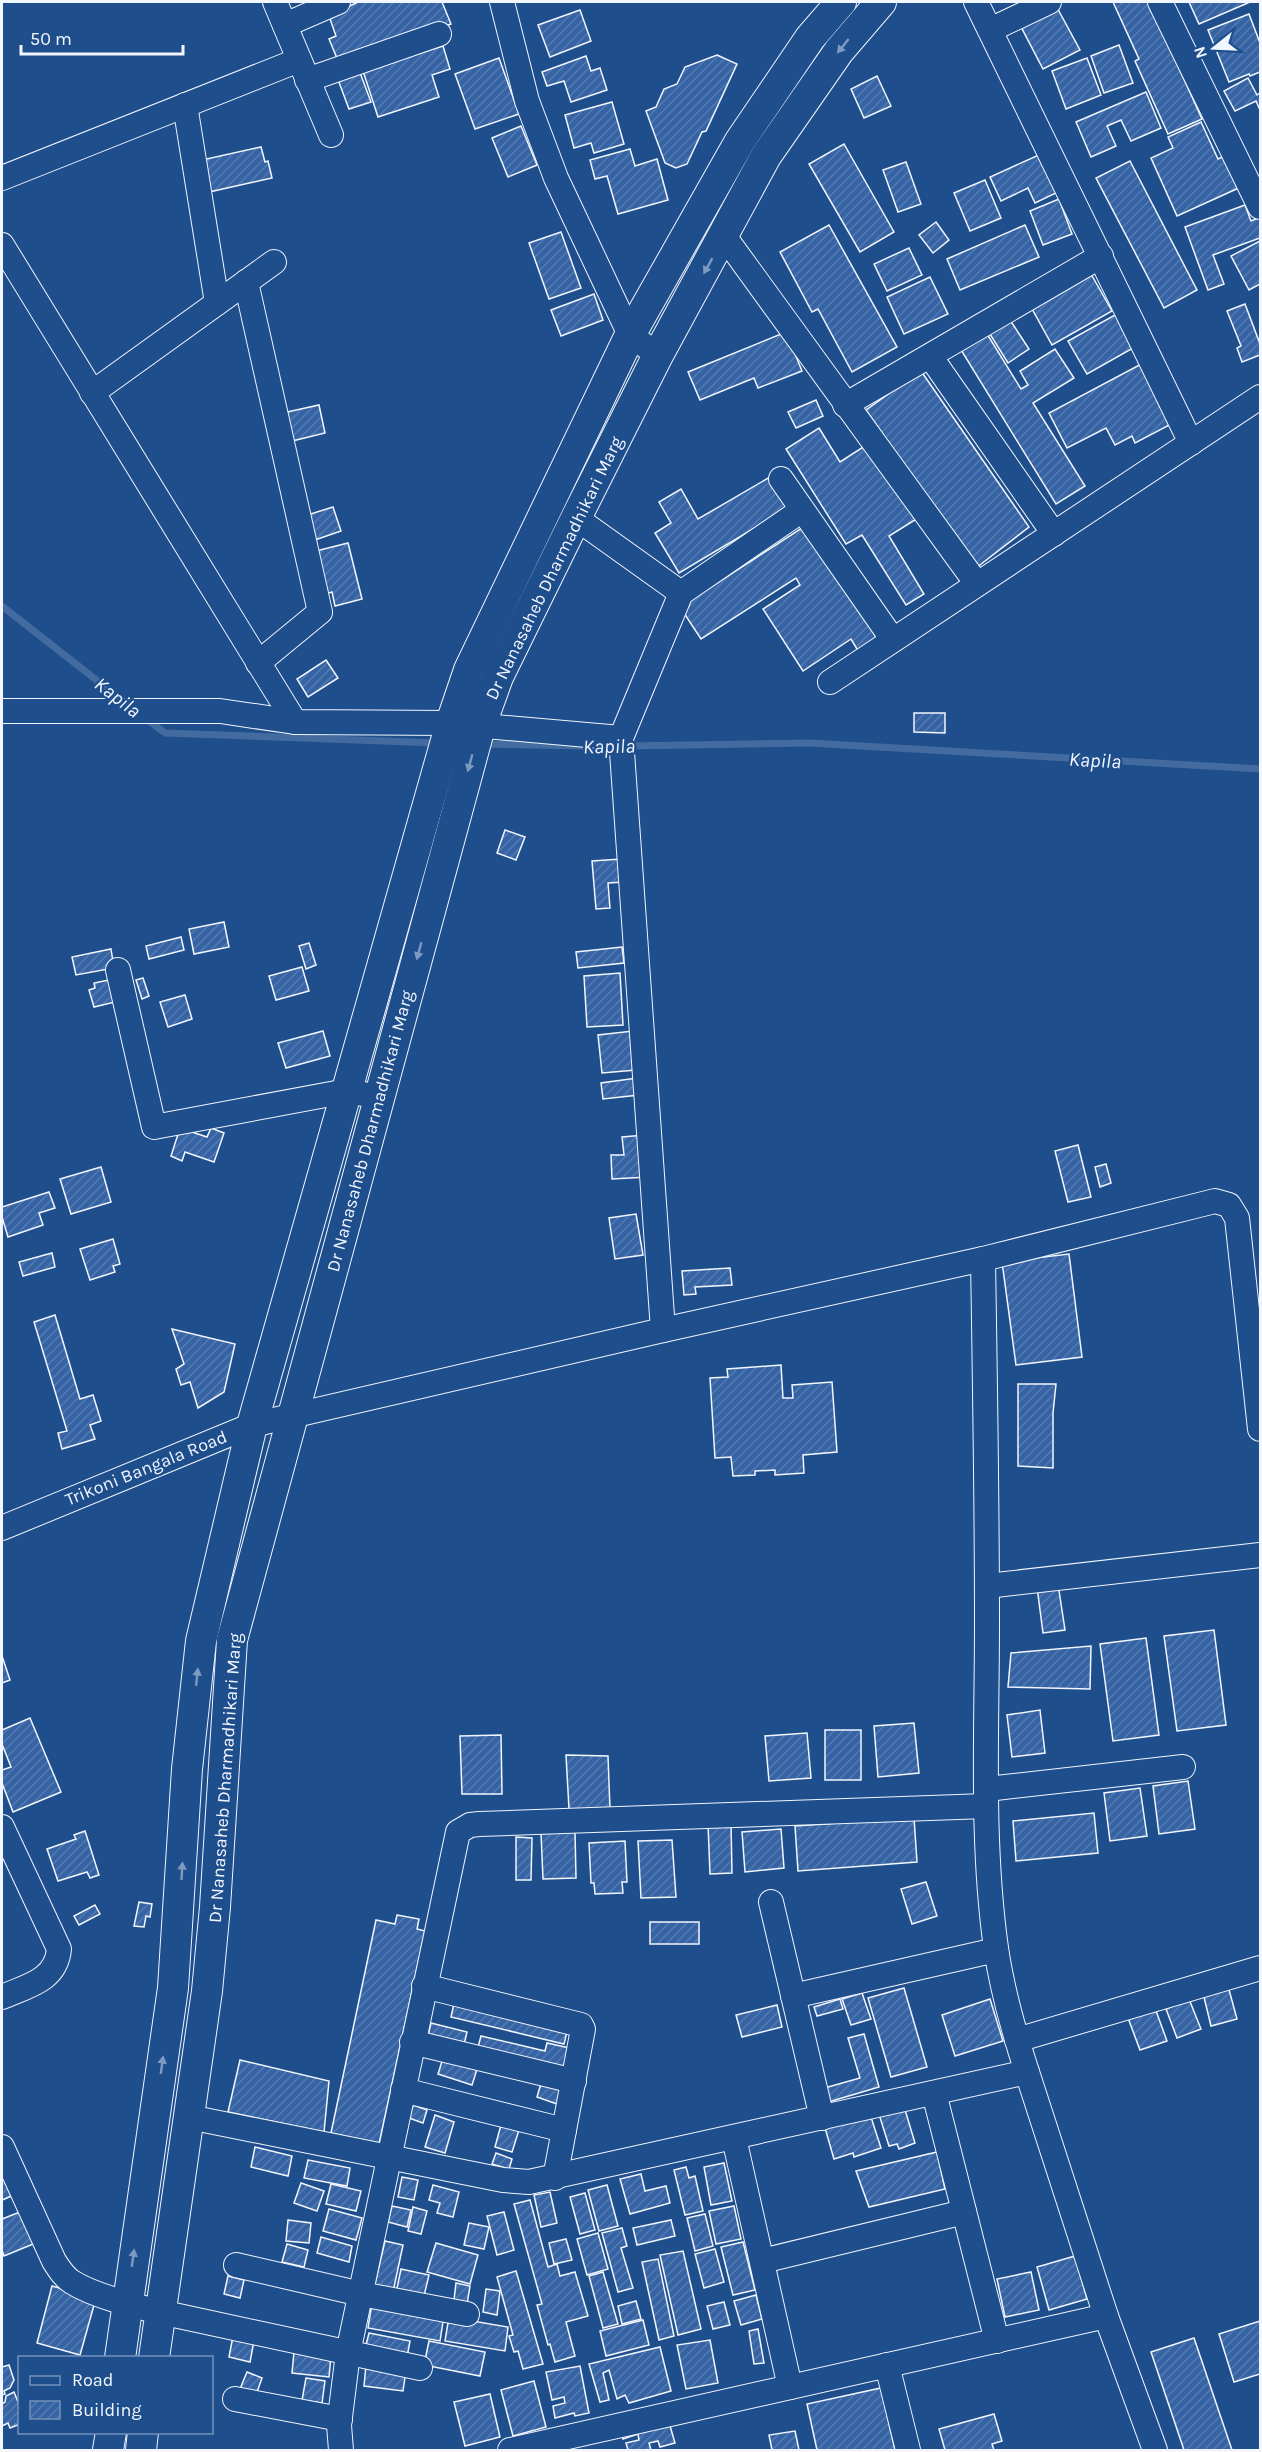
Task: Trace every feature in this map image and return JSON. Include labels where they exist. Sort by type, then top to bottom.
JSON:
[{"type":"main road","name":"Dr Nanasaheb Dharmadhikari Marg","points":[[120,2356],[173,1988],[187,1769],[201,1641],[252,1425],[451,723],[469,670],[630,335],[740,141],[810,38],[841,2]]},
{"type":"main road","name":"Dr Nanasaheb Dharmadhikari Marg","points":[[154,2356],[189,2117],[216,1907],[232,1640],[480,727],[498,676],[576,518],[658,355],[766,156],[839,51],[881,2]]},
{"type":"main road","points":[[108,2451],[111,2434]]},
{"type":"main road","points":[[141,2451],[143,2434]]},
{"type":"street","points":[[275,2],[331,135]]},
{"type":"street","points":[[285,25],[338,2]]},
{"type":"street","points":[[502,2],[527,101],[538,134],[630,335],[658,355]]},
{"type":"street","points":[[976,2],[1191,443]]},
{"type":"street","points":[[990,30],[1049,2]]},
{"type":"street","points":[[1160,2],[1260,207]]},
{"type":"street","points":[[2,178],[185,105],[303,70],[440,34]]},
{"type":"street","points":[[185,105],[217,303]]},
{"type":"street","points":[[724,236],[977,584]]},
{"type":"street","points":[[2,245],[295,722]]},
{"type":"street","points":[[846,405],[1101,256]]},
{"type":"street","points":[[93,393],[274,262]]},
{"type":"street","points":[[246,282],[320,612],[258,663]]},
{"type":"street","points":[[930,356],[1054,534]]},
{"type":"street","points":[[830,682],[1260,398]]},
{"type":"street","points":[[781,478],[893,640]]},
{"type":"street","points":[[663,1330],[621,738],[681,592],[802,510]]},
{"type":"street","points":[[576,518],[681,592]]},
{"type":"street","points":[[2,711],[219,711],[295,722],[451,723],[621,738]]},
{"type":"street","points":[[118,970],[154,1127],[347,1091],[380,1097]]},
{"type":"street","name":"Trikoni Bangala Road","points":[[2,1528],[252,1425],[983,1259],[1215,1201],[1229,1205],[1237,1218],[1260,1429]]},
{"type":"street","points":[[983,1259],[987,1798],[991,1902],[996,1950],[1017,2040],[1027,2072],[1106,2316],[1155,2451]]},
{"type":"street","points":[[987,1586],[1260,1555]]},
{"type":"street","points":[[341,2451],[340,2419],[348,2353],[458,1832],[470,1825],[987,1798],[1183,1767]]},
{"type":"street","points":[[2,1827],[59,1949],[58,1961],[47,1976],[2,1997]]},
{"type":"street","points":[[771,1902],[822,2118]]},
{"type":"street","points":[[793,1996],[996,1950]]},
{"type":"street","points":[[1017,2040],[1260,1968]]},
{"type":"street","points":[[424,1986],[581,2025],[583,2029],[555,2178]]},
{"type":"street","points":[[412,2042],[574,2080]]},
{"type":"street","points":[[189,2117],[503,2180],[530,2182],[1027,2072]]},
{"type":"street","points":[[403,2090],[564,2130]]},
{"type":"street","points":[[934,2093],[997,2341]]},
{"type":"street","points":[[734,2138],[790,2387]]},
{"type":"street","points":[[2,2147],[54,2261],[63,2275],[72,2282],[127,2304],[420,2368]]},
{"type":"street","points":[[762,2261],[964,2211]]},
{"type":"street","points":[[236,2265],[361,2294],[467,2314]]},
{"type":"street","points":[[510,2451],[587,2442],[790,2387],[1106,2316]]},
{"type":"street","points":[[887,2366],[909,2451]]},
{"type":"street","points":[[235,2399],[340,2419]]},
{"type":"building","points":[[358,2],[442,2],[451,24],[339,63],[329,39],[336,36],[329,16]]},
{"type":"building","points":[[1054,2],[1080,50],[1043,69],[1018,21]]},
{"type":"building","points":[[1113,2],[1149,2],[1202,119],[1168,134],[1135,61],[1139,59]]},
{"type":"building","points":[[1189,2],[1250,2],[1199,24]]},
{"type":"building","points":[[580,10],[591,41],[550,57],[538,25]]},
{"type":"building","points":[[1249,14],[1260,43],[1260,72],[1229,82],[1208,30]]},
{"type":"building","points":[[1119,45],[1133,83],[1104,93],[1091,56]]},
{"type":"building","points":[[443,46],[450,69],[432,75],[439,97],[378,117],[363,71]]},
{"type":"building","points":[[717,55],[737,64],[706,131],[702,132],[687,164],[676,168],[665,163],[646,111],[656,107],[664,89],[677,84],[685,67]]},
{"type":"building","points":[[586,56],[591,71],[600,68],[607,90],[571,102],[564,81],[547,86],[542,72]]},
{"type":"building","points":[[499,58],[519,114],[475,129],[455,74]]},
{"type":"building","points":[[1087,58],[1101,95],[1066,109],[1052,71]]},
{"type":"building","points":[[359,70],[371,102],[349,109],[337,77]]},
{"type":"building","points":[[877,76],[891,106],[864,118],[851,89]]},
{"type":"building","points":[[1248,78],[1257,95],[1260,93],[1260,110],[1256,101],[1235,111],[1224,91]]},
{"type":"building","points":[[1146,92],[1161,128],[1131,141],[1121,120],[1107,126],[1116,146],[1091,157],[1076,122]]},
{"type":"building","points":[[612,102],[624,144],[594,153],[591,143],[574,148],[565,115]]},
{"type":"building","points":[[1201,122],[1218,159],[1229,154],[1243,186],[1177,216],[1151,158],[1173,148],[1168,137]]},
{"type":"building","points":[[521,126],[537,165],[508,177],[492,138]]},
{"type":"building","points":[[844,144],[894,232],[860,252],[809,164]]},
{"type":"building","points":[[261,147],[265,162],[268,161],[272,178],[209,192],[202,160]]},
{"type":"building","points":[[630,149],[635,166],[657,159],[668,200],[618,214],[607,176],[595,179],[590,160]]},
{"type":"building","points":[[1041,154],[1058,192],[1035,203],[1028,188],[1001,201],[990,177]]},
{"type":"building","points":[[1130,161],[1197,290],[1164,308],[1096,178]]},
{"type":"building","points":[[906,162],[921,204],[898,212],[883,170]]},
{"type":"building","points":[[985,180],[1001,218],[970,231],[954,193]]},
{"type":"building","points":[[1059,199],[1072,234],[1043,245],[1030,211]]},
{"type":"building","points":[[1245,205],[1251,221],[1260,217],[1260,238],[1213,255],[1224,284],[1208,290],[1185,227]]},
{"type":"building","points":[[936,222],[949,240],[933,253],[919,235]]},
{"type":"building","points":[[829,225],[897,347],[852,372],[818,309],[812,312],[780,252]]},
{"type":"building","points":[[1025,225],[1039,257],[960,290],[947,259]]},
{"type":"building","points":[[561,232],[581,288],[549,299],[529,243]]},
{"type":"building","points":[[1260,241],[1260,284],[1249,290],[1231,256]]},
{"type":"building","points":[[909,248],[922,275],[887,291],[874,264]]},
{"type":"building","points":[[1091,274],[1112,311],[1052,345],[1031,307]]},
{"type":"building","points":[[930,277],[948,314],[904,334],[887,297]]},
{"type":"building","points":[[594,294],[603,320],[561,336],[551,310]]},
{"type":"building","points":[[1245,304],[1260,344],[1260,355],[1242,362],[1237,348],[1241,346],[1227,311]]},
{"type":"building","points":[[1124,310],[1142,343],[1087,374],[1068,341]]},
{"type":"building","points":[[1008,317],[1029,349],[1008,363],[988,331]]},
{"type":"building","points":[[984,329],[1021,389],[1028,385],[1020,371],[1055,349],[1074,378],[1033,403],[1085,486],[1056,504],[958,345]]},
{"type":"building","points":[[786,332],[802,371],[758,388],[754,378],[700,400],[688,372]]},
{"type":"building","points":[[1145,362],[1177,421],[1135,443],[1132,436],[1115,445],[1106,428],[1067,448],[1049,413]]},
{"type":"building","points":[[921,371],[1029,527],[976,568],[866,410]]},
{"type":"building","points":[[816,400],[823,416],[796,428],[788,412]]},
{"type":"building","points":[[319,405],[325,433],[284,443],[278,414]]},
{"type":"building","points":[[819,428],[840,462],[871,442],[918,518],[889,536],[924,594],[906,605],[862,535],[846,544],[786,449]]},
{"type":"building","points":[[770,477],[788,508],[679,573],[655,533],[671,523],[659,502],[681,489],[698,519]]},
{"type":"building","points":[[333,507],[341,531],[309,542],[301,517]]},
{"type":"building","points":[[805,526],[879,641],[860,654],[851,639],[803,671],[763,609],[800,585],[796,578],[701,639],[680,607]]},
{"type":"building","points":[[348,543],[362,599],[335,606],[332,592],[325,594],[312,552]]},
{"type":"building","points":[[326,660],[338,678],[308,697],[297,679]]},
{"type":"building","points":[[914,713],[945,713],[945,733],[914,732]]},
{"type":"building","points":[[505,830],[525,837],[516,860],[497,853]]},
{"type":"building","points":[[621,859],[624,882],[608,883],[610,908],[596,909],[592,861]]},
{"type":"building","points":[[224,922],[229,947],[194,954],[189,929]]},
{"type":"building","points":[[181,937],[184,950],[149,959],[146,946]]},
{"type":"building","points":[[309,943],[316,965],[306,969],[299,946]]},
{"type":"building","points":[[622,947],[624,963],[578,968],[576,952]]},
{"type":"building","points":[[111,949],[114,968],[76,975],[72,957]]},
{"type":"building","points":[[302,967],[309,991],[276,1000],[269,976]]},
{"type":"building","points":[[620,973],[623,1025],[587,1027],[584,976]]},
{"type":"building","points":[[143,978],[149,996],[142,999],[136,980]]},
{"type":"building","points":[[114,979],[119,1001],[94,1007],[89,990],[95,988],[94,983]]},
{"type":"building","points":[[185,995],[192,1019],[168,1027],[160,1002]]},
{"type":"building","points":[[323,1031],[330,1056],[286,1068],[278,1043]]},
{"type":"building","points":[[633,1031],[636,1070],[602,1073],[598,1035]]},
{"type":"building","points":[[637,1078],[639,1095],[603,1099],[601,1083]]},
{"type":"building","points":[[180,1128],[207,1137],[211,1128],[224,1133],[214,1162],[185,1152],[182,1161],[171,1156]]},
{"type":"building","points":[[645,1135],[648,1177],[612,1179],[611,1155],[624,1155],[622,1137]]},
{"type":"building","points":[[1078,1145],[1091,1197],[1068,1202],[1055,1151]]},
{"type":"building","points":[[1106,1164],[1111,1183],[1100,1187],[1095,1167]]},
{"type":"building","points":[[101,1167],[111,1202],[71,1214],[60,1179]]},
{"type":"building","points":[[49,1192],[55,1208],[39,1213],[43,1225],[8,1237],[2,1217],[2,1207]]},
{"type":"building","points":[[636,1214],[643,1255],[615,1259],[609,1218]]},
{"type":"building","points":[[113,1239],[120,1264],[113,1266],[115,1272],[90,1280],[80,1249]]},
{"type":"building","points":[[52,1253],[55,1267],[23,1276],[19,1262]]},
{"type":"building","points":[[1069,1254],[1082,1357],[1016,1365],[1002,1262]]},
{"type":"building","points":[[730,1268],[732,1285],[695,1287],[696,1294],[684,1295],[682,1271]]},
{"type":"building","points":[[55,1315],[80,1399],[93,1395],[101,1421],[90,1425],[95,1439],[62,1449],[58,1433],[67,1431],[34,1322]]},
{"type":"building","points":[[172,1329],[235,1344],[224,1392],[198,1408],[190,1382],[181,1385],[176,1369],[184,1364]]},
{"type":"building","points":[[781,1365],[783,1398],[793,1398],[792,1385],[832,1382],[837,1452],[803,1455],[804,1473],[775,1475],[775,1470],[755,1471],[755,1475],[733,1476],[731,1457],[715,1458],[710,1378],[728,1377],[727,1369]]},
{"type":"building","points":[[1018,1384],[1056,1384],[1053,1413],[1053,1468],[1018,1466]]},
{"type":"building","points":[[1058,1584],[1065,1630],[1043,1633],[1037,1587]]},
{"type":"building","points":[[1214,1630],[1226,1725],[1177,1731],[1164,1636]]},
{"type":"building","points":[[1146,1638],[1159,1735],[1113,1741],[1100,1644]]},
{"type":"building","points":[[1091,1646],[1090,1689],[1008,1687],[1011,1653]]},
{"type":"building","points":[[2,1656],[10,1680],[2,1683]]},
{"type":"building","points":[[1040,1710],[1045,1753],[1012,1757],[1007,1715]]},
{"type":"building","points":[[30,1718],[61,1792],[13,1812],[2,1783],[2,1770],[11,1767],[2,1744],[2,1730]]},
{"type":"building","points":[[914,1723],[919,1773],[878,1777],[874,1726]]},
{"type":"building","points":[[825,1730],[861,1730],[861,1780],[825,1780]]},
{"type":"building","points":[[807,1733],[811,1778],[769,1781],[765,1736]]},
{"type":"building","points":[[501,1735],[502,1794],[462,1794],[460,1736]]},
{"type":"building","points":[[566,1755],[608,1756],[610,1809],[569,1809]]},
{"type":"building","points":[[1188,1781],[1195,1829],[1159,1834],[1153,1786]]},
{"type":"building","points":[[1140,1788],[1147,1836],[1110,1841],[1104,1793]]},
{"type":"building","points":[[1094,1813],[1098,1853],[1016,1861],[1013,1821]]},
{"type":"building","points":[[914,1818],[917,1862],[798,1871],[795,1826]]},
{"type":"building","points":[[708,1824],[731,1824],[732,1873],[710,1874]]},
{"type":"building","points":[[781,1829],[784,1868],[745,1872],[742,1832]]},
{"type":"building","points":[[85,1831],[99,1875],[90,1878],[87,1872],[58,1881],[47,1849],[76,1839],[74,1835]]},
{"type":"building","points":[[575,1831],[576,1878],[543,1879],[541,1833]]},
{"type":"building","points":[[516,1837],[532,1838],[531,1880],[516,1880]]},
{"type":"building","points":[[672,1840],[676,1897],[641,1898],[638,1841]]},
{"type":"building","points":[[625,1841],[627,1882],[622,1882],[623,1893],[595,1894],[594,1883],[591,1883],[589,1843]]},
{"type":"building","points":[[926,1882],[937,1916],[912,1924],[901,1889]]},
{"type":"building","points":[[139,1902],[152,1904],[150,1917],[146,1916],[144,1927],[134,1926]]},
{"type":"building","points":[[95,1905],[100,1914],[79,1925],[74,1916]]},
{"type":"building","points":[[397,1915],[419,1919],[417,1929],[425,1931],[379,2144],[331,2133],[376,1920],[395,1924]]},
{"type":"building","points":[[650,1922],[699,1922],[699,1944],[650,1944]]},
{"type":"building","points":[[1228,1986],[1237,2019],[1211,2026],[1203,1993]]},
{"type":"building","points":[[904,1988],[927,2067],[891,2077],[868,1998]]},
{"type":"building","points":[[862,1993],[871,2019],[851,2025],[842,1999]]},
{"type":"building","points":[[455,1999],[568,2027],[564,2044],[451,2017]]},
{"type":"building","points":[[840,1999],[843,2009],[817,2016],[814,2007]]},
{"type":"building","points":[[990,1999],[1003,2041],[955,2056],[942,2015]]},
{"type":"building","points":[[1189,1999],[1201,2029],[1177,2038],[1166,2009]]},
{"type":"building","points":[[777,2005],[782,2027],[742,2037],[736,2015]]},
{"type":"building","points":[[1155,2008],[1167,2041],[1140,2050],[1128,2018]]},
{"type":"building","points":[[431,2023],[467,2032],[463,2049],[427,2040]]},
{"type":"building","points":[[864,2034],[879,2087],[825,2103],[821,2089],[860,2078],[848,2038]]},
{"type":"building","points":[[481,2036],[545,2051],[547,2043],[574,2049],[569,2072],[477,2051]]},
{"type":"building","points":[[444,2055],[478,2066],[472,2085],[438,2074]]},
{"type":"building","points":[[240,2060],[329,2081],[324,2132],[228,2112]]},
{"type":"building","points":[[542,2080],[563,2086],[557,2104],[537,2097]]},
{"type":"building","points":[[903,2103],[915,2143],[899,2149],[897,2144],[889,2146],[878,2111]]},
{"type":"building","points":[[413,2105],[427,2110],[423,2123],[409,2118]]},
{"type":"building","points":[[870,2114],[881,2148],[854,2157],[853,2153],[834,2159],[825,2128]]},
{"type":"building","points":[[435,2115],[454,2122],[445,2153],[425,2147]]},
{"type":"building","points":[[501,2125],[519,2130],[512,2152],[495,2147]]},
{"type":"building","points":[[255,2147],[292,2156],[288,2176],[251,2167]]},
{"type":"building","points":[[937,2152],[945,2189],[869,2207],[856,2171]]},
{"type":"building","points":[[496,2153],[512,2159],[509,2169],[492,2164]]},
{"type":"building","points":[[308,2160],[350,2168],[347,2186],[304,2178]]},
{"type":"building","points":[[724,2163],[732,2201],[711,2205],[704,2167]]},
{"type":"building","points":[[2,2165],[14,2195],[2,2200]]},
{"type":"building","points":[[686,2167],[689,2178],[695,2176],[703,2211],[685,2215],[674,2170]]},
{"type":"building","points":[[641,2174],[645,2191],[666,2186],[670,2203],[630,2214],[620,2179]]},
{"type":"building","points":[[402,2177],[418,2180],[414,2200],[398,2197]]},
{"type":"building","points":[[301,2183],[324,2191],[317,2211],[294,2203]]},
{"type":"building","points":[[331,2184],[361,2191],[356,2211],[326,2204]]},
{"type":"building","points":[[433,2185],[459,2192],[453,2217],[437,2213],[440,2203],[429,2200]]},
{"type":"building","points":[[607,2185],[618,2226],[599,2231],[588,2190]]},
{"type":"building","points":[[550,2192],[557,2223],[541,2227],[534,2195]]},
{"type":"building","points":[[585,2193],[595,2230],[580,2234],[570,2197]]},
{"type":"building","points":[[530,2200],[548,2267],[557,2264],[560,2276],[575,2272],[588,2316],[566,2322],[575,2356],[555,2362],[537,2305],[542,2304],[514,2204]]},
{"type":"building","points":[[392,2206],[411,2210],[407,2227],[388,2222]]},
{"type":"building","points":[[734,2206],[741,2239],[716,2244],[709,2211]]},
{"type":"building","points":[[413,2207],[427,2211],[421,2234],[408,2231]]},
{"type":"building","points":[[329,2209],[362,2218],[356,2240],[323,2231]]},
{"type":"building","points":[[25,2210],[38,2242],[4,2256],[2,2219]]},
{"type":"building","points":[[504,2212],[514,2250],[497,2255],[487,2216]]},
{"type":"building","points":[[705,2214],[713,2246],[695,2251],[687,2218]]},
{"type":"building","points":[[288,2220],[311,2223],[309,2243],[286,2241]]},
{"type":"building","points":[[671,2220],[675,2236],[637,2245],[633,2228]]},
{"type":"building","points":[[469,2223],[489,2227],[484,2249],[464,2245]]},
{"type":"building","points":[[622,2228],[627,2246],[621,2248],[633,2288],[618,2292],[602,2233]]},
{"type":"building","points":[[598,2233],[608,2269],[587,2275],[577,2239]]},
{"type":"building","points":[[321,2237],[352,2246],[349,2262],[317,2253]]},
{"type":"building","points":[[566,2239],[572,2260],[554,2264],[549,2243]]},
{"type":"building","points":[[385,2241],[403,2245],[393,2292],[374,2288]]},
{"type":"building","points":[[743,2242],[755,2290],[733,2295],[721,2247]]},
{"type":"building","points":[[436,2243],[478,2255],[470,2284],[427,2272]]},
{"type":"building","points":[[287,2244],[308,2250],[304,2267],[282,2262]]},
{"type":"building","points":[[715,2249],[724,2282],[704,2288],[695,2254]]},
{"type":"building","points":[[683,2251],[701,2329],[678,2335],[660,2255]]},
{"type":"building","points":[[1075,2256],[1087,2299],[1049,2310],[1037,2267]]},
{"type":"building","points":[[658,2259],[674,2336],[659,2340],[642,2262]]},
{"type":"building","points":[[401,2269],[429,2275],[423,2300],[396,2293]]},
{"type":"building","points":[[516,2271],[543,2364],[523,2369],[518,2351],[514,2352],[509,2336],[513,2335],[497,2277]]},
{"type":"building","points":[[603,2272],[618,2324],[603,2328],[589,2276]]},
{"type":"building","points":[[1031,2272],[1039,2310],[1005,2317],[997,2279]]},
{"type":"building","points":[[228,2276],[244,2280],[240,2298],[224,2294]]},
{"type":"building","points":[[456,2283],[470,2286],[466,2310],[453,2308]]},
{"type":"building","points":[[52,2286],[96,2298],[80,2355],[37,2343]]},
{"type":"building","points":[[486,2289],[500,2291],[497,2315],[483,2312]]},
{"type":"building","points":[[756,2295],[762,2319],[741,2325],[734,2301]]},
{"type":"building","points":[[636,2301],[641,2319],[622,2324],[618,2306]]},
{"type":"building","points":[[724,2302],[730,2325],[713,2329],[707,2306]]},
{"type":"building","points":[[372,2303],[444,2315],[440,2341],[368,2328]]},
{"type":"building","points":[[449,2317],[508,2327],[505,2351],[445,2341]]},
{"type":"building","points":[[643,2320],[649,2345],[606,2356],[600,2331]]},
{"type":"building","points":[[1260,2321],[1260,2374],[1234,2382],[1219,2334]]},
{"type":"building","points":[[758,2329],[764,2363],[754,2364],[749,2331]]},
{"type":"building","points":[[369,2333],[410,2341],[407,2357],[365,2349]]},
{"type":"building","points":[[233,2336],[254,2341],[250,2362],[229,2357]]},
{"type":"building","points":[[1194,2338],[1232,2450],[1184,2450],[1151,2352]]},
{"type":"building","points":[[710,2340],[718,2383],[686,2389],[677,2345]]},
{"type":"building","points":[[429,2341],[485,2352],[480,2376],[424,2365]]},
{"type":"building","points":[[660,2347],[671,2391],[629,2403],[625,2395],[617,2399],[609,2370],[603,2373],[609,2400],[600,2402],[589,2364]]},
{"type":"building","points":[[294,2352],[331,2356],[329,2377],[292,2373]]},
{"type":"building","points":[[9,2365],[14,2380],[10,2388],[2,2395],[2,2367]]},
{"type":"building","points":[[366,2365],[406,2370],[403,2391],[364,2386]]},
{"type":"building","points":[[580,2366],[589,2413],[575,2416],[574,2413],[555,2418],[553,2406],[565,2403],[564,2397],[552,2400],[546,2372]]},
{"type":"building","points":[[247,2372],[262,2378],[256,2395],[240,2389]]},
{"type":"building","points":[[306,2378],[325,2381],[322,2403],[302,2400]]},
{"type":"building","points":[[534,2381],[546,2427],[513,2436],[501,2390]]},
{"type":"building","points":[[881,2388],[895,2450],[817,2450],[807,2404]]},
{"type":"building","points":[[14,2392],[18,2402],[18,2425],[10,2428],[8,2423],[2,2426],[2,2404],[6,2396]]},
{"type":"building","points":[[490,2394],[500,2437],[465,2446],[454,2402]]},
{"type":"building","points":[[994,2414],[1002,2441],[992,2444],[994,2450],[945,2450],[939,2429]]},
{"type":"building","points":[[668,2419],[675,2443],[660,2447],[658,2441],[649,2443],[651,2450],[628,2450],[626,2443],[639,2440],[638,2434],[623,2439],[621,2433]]},
{"type":"building","points":[[795,2431],[799,2450],[772,2450],[769,2435]]},
{"type":"waterway","name":"Kapila","points":[[2,606],[127,704]]},
{"type":"waterway","name":"Kapila","points":[[145,718],[165,733],[438,743]]},
{"type":"waterway","name":"Kapila","points":[[626,746],[809,743],[1260,769]]},
{"type":"waterway","name":"Kapila","points":[[482,744],[588,746]]}]
